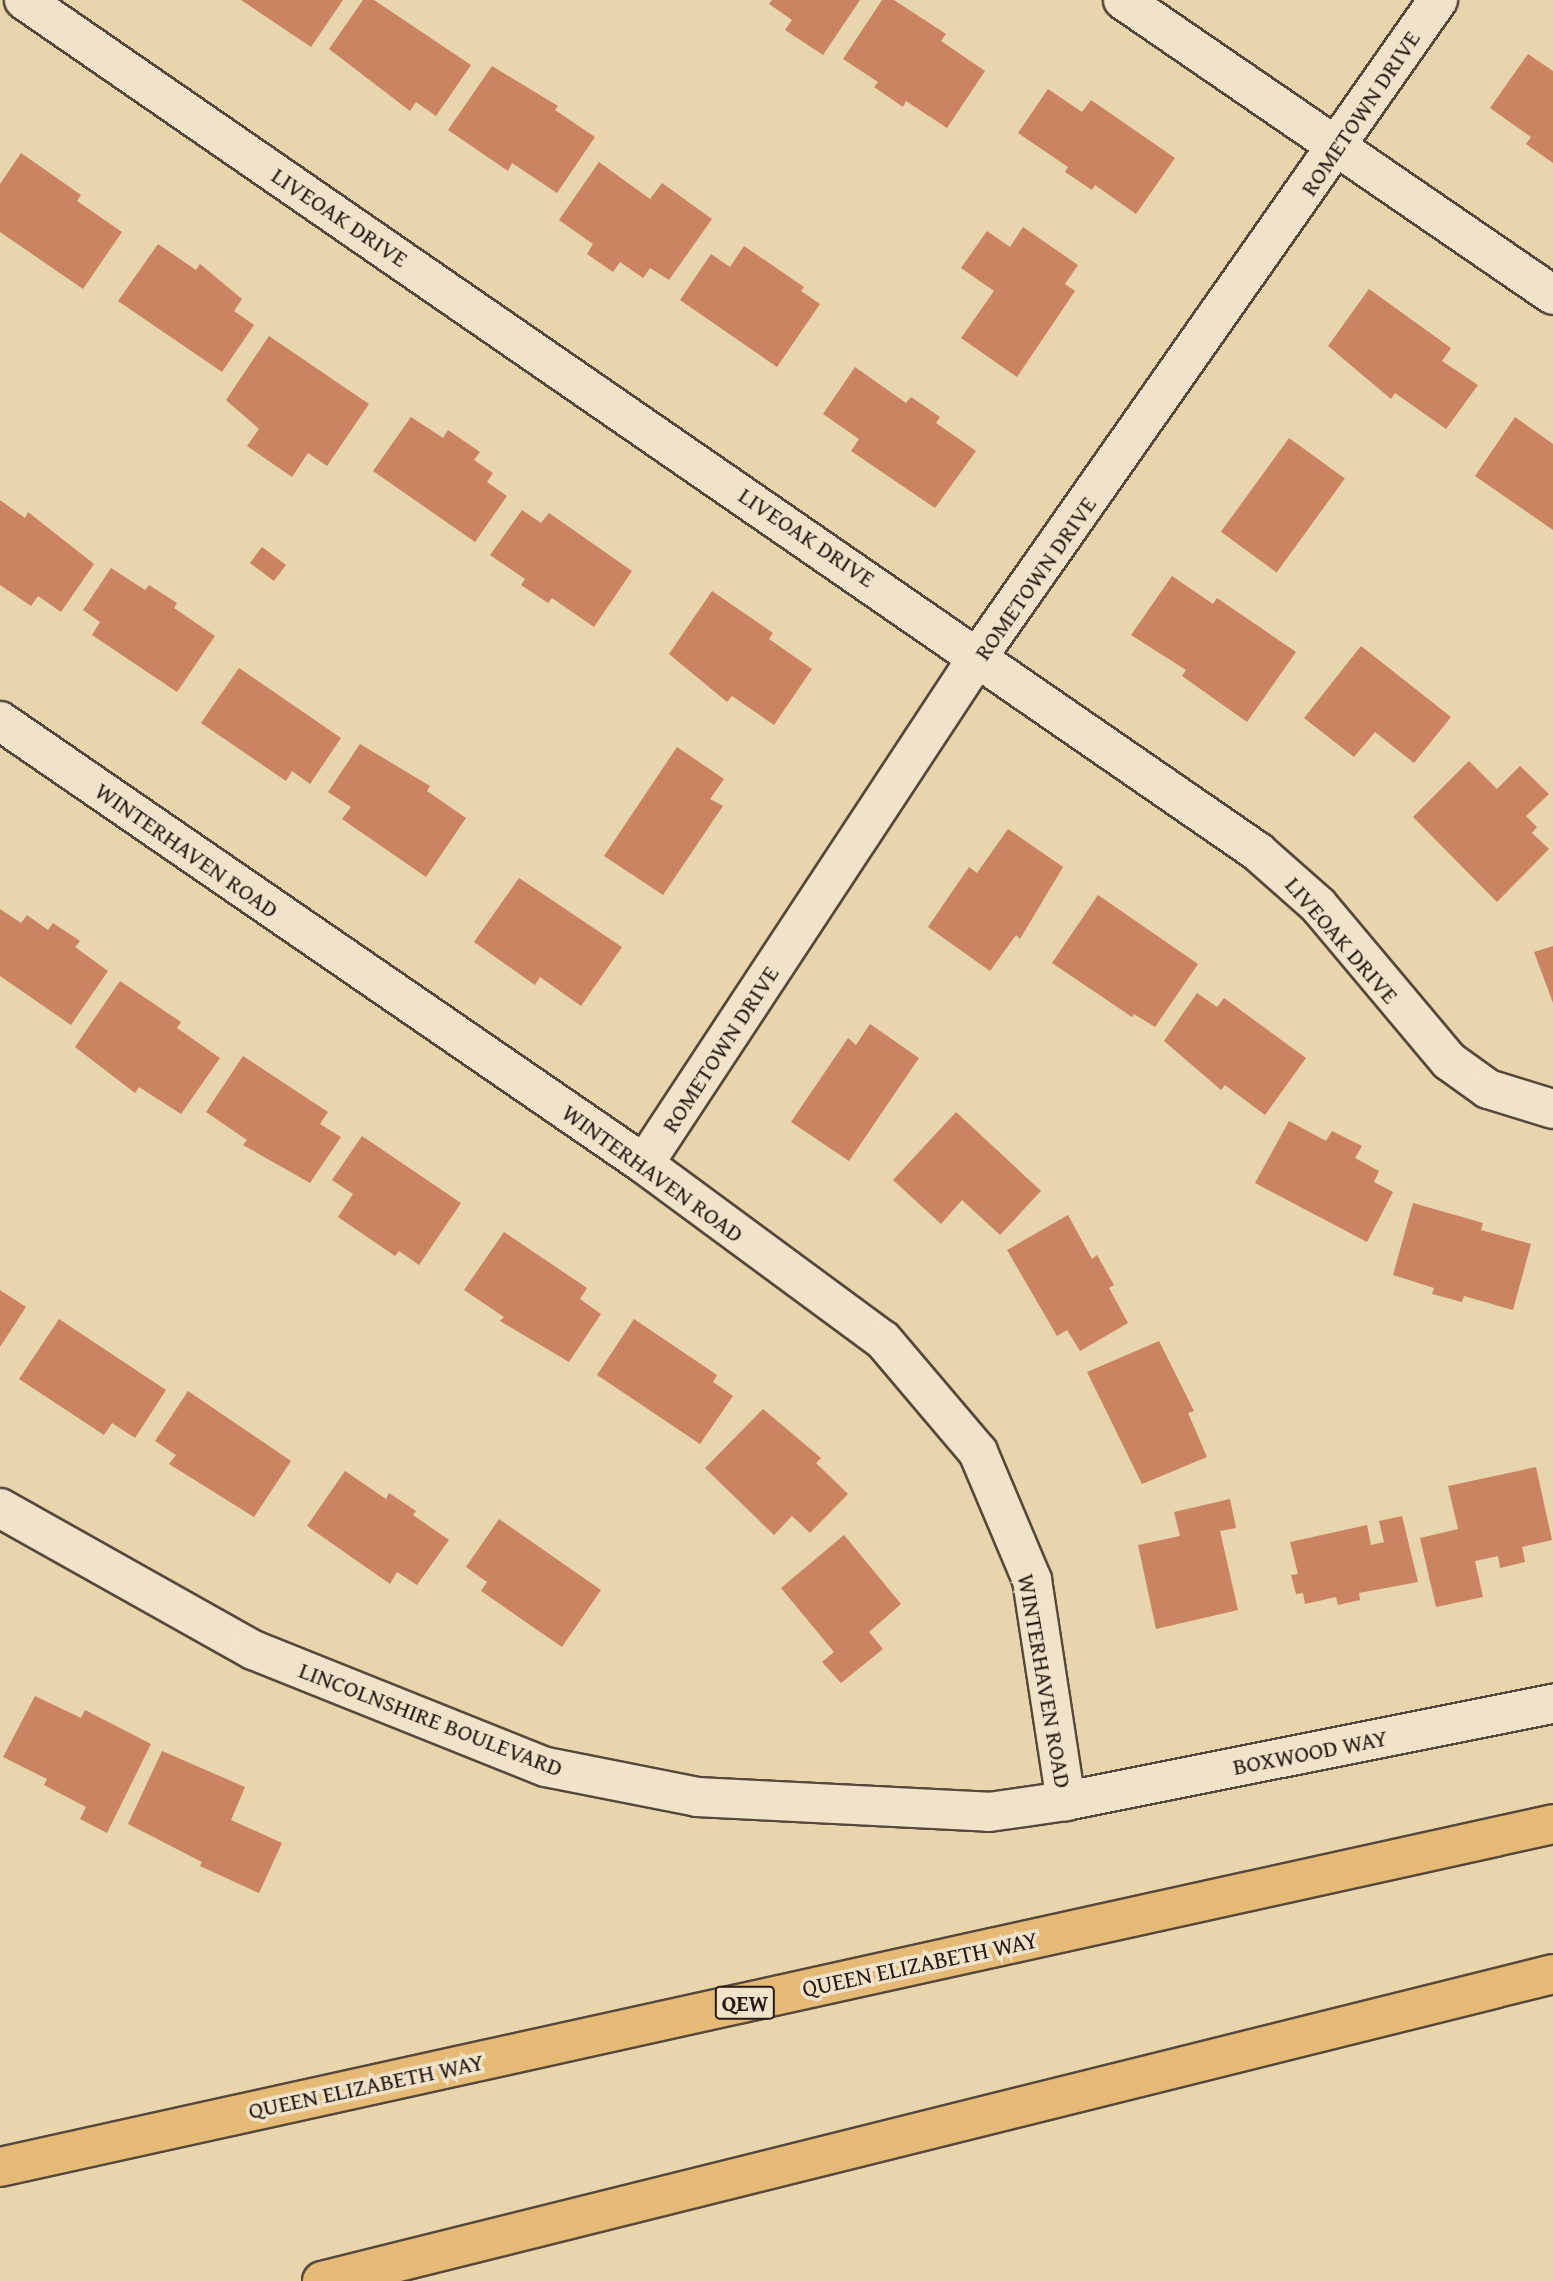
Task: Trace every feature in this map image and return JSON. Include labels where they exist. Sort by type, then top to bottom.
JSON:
[{"type":"highway","name":"QUEEN ELIZABETH WAY","points":[[0,2167],[1553,1824]]},
{"type":"highway","points":[[322,2281],[1553,1974]]},
{"type":"street","name":"LIVEOAK DRIVE","points":[[24,0],[979,655],[1286,875],[1318,905],[1401,1008],[1468,1076],[1511,1099],[1553,1109]]},
{"type":"street","points":[[1123,0],[1553,295]]},
{"type":"street","name":"ROMETOWN DRIVE","points":[[644,1164],[979,655],[1338,148],[1438,0]]},
{"type":"street","name":"WINTERHAVEN ROAD","points":[[0,721],[644,1164],[884,1340],[978,1452],[1032,1580],[1066,1801]]},
{"type":"street","name":"LINCOLNSHIRE BOULEVARD","points":[[0,1508],[253,1650],[546,1767],[697,1797],[871,1809],[989,1812],[1066,1801]]},
{"type":"street","name":"BOXWOOD WAY","points":[[1066,1801],[1553,1704]]},
{"type":"building","points":[[241,0],[343,0],[311,47]]},
{"type":"building","points":[[363,0],[374,0],[471,65],[436,116],[416,102],[410,111],[329,49]]},
{"type":"building","points":[[772,0],[860,0],[823,55],[785,30],[792,20],[769,4]]},
{"type":"building","points":[[882,0],[894,0],[946,34],[941,41],[985,71],[947,128],[906,101],[903,107],[874,87],[878,82],[843,59]]},
{"type":"building","points":[[1528,54],[1553,71],[1553,163],[1526,144],[1531,137],[1490,108]]},
{"type":"building","points":[[492,66],[558,106],[555,110],[595,137],[557,193],[512,163],[508,171],[448,130]]},
{"type":"building","points":[[1048,89],[1082,112],[1091,100],[1175,158],[1136,214],[1095,185],[1092,190],[1065,172],[1068,167],[1018,133]]},
{"type":"building","points":[[21,153],[81,195],[77,201],[122,232],[83,289],[0,232],[0,184]]},
{"type":"building","points":[[599,162],[650,199],[662,183],[712,219],[669,280],[650,268],[643,278],[620,262],[613,272],[587,254],[593,244],[559,220]]},
{"type":"building","points":[[1023,227],[1078,265],[1065,284],[1075,291],[1017,377],[961,338],[994,291],[961,268],[987,231],[1010,247]]},
{"type":"building","points":[[158,244],[196,270],[200,264],[242,299],[234,311],[254,325],[222,372],[118,301]]},
{"type":"building","points":[[744,246],[804,287],[801,291],[820,304],[777,367],[680,300],[711,254],[730,267]]},
{"type":"building","points":[[1369,289],[1451,348],[1442,361],[1478,385],[1446,429],[1395,393],[1391,399],[1328,346]]},
{"type":"building","points":[[269,336],[369,404],[327,466],[308,453],[292,477],[247,446],[259,429],[226,400]]},
{"type":"building","points":[[855,367],[906,403],[911,397],[940,417],[936,423],[976,451],[935,508],[851,451],[859,439],[823,414]]},
{"type":"building","points":[[411,417],[443,438],[448,430],[480,452],[474,460],[493,473],[487,482],[507,496],[475,542],[373,471]]},
{"type":"building","points":[[1515,417],[1553,444],[1553,530],[1475,476]]},
{"type":"building","points":[[1289,438],[1345,479],[1277,572],[1221,532]]},
{"type":"building","points":[[0,500],[25,518],[28,512],[94,564],[61,612],[38,596],[31,606],[0,585]]},
{"type":"building","points":[[522,510],[541,523],[549,513],[632,571],[594,627],[552,598],[548,603],[521,585],[525,579],[490,555]]},
{"type":"building","points":[[262,547],[286,565],[274,581],[250,563]]},
{"type":"building","points":[[111,568],[145,590],[149,585],[177,603],[174,608],[215,636],[177,692],[92,635],[100,622],[83,610]]},
{"type":"building","points":[[1172,576],[1213,604],[1217,598],[1296,652],[1247,722],[1182,676],[1186,670],[1131,635]]},
{"type":"building","points":[[712,591],[773,633],[769,639],[812,669],[774,725],[732,696],[727,702],[669,654]]},
{"type":"building","points":[[1361,646],[1451,717],[1414,763],[1375,732],[1354,757],[1304,718]]},
{"type":"building","points":[[239,668],[341,738],[310,784],[292,771],[286,781],[201,723]]},
{"type":"building","points":[[360,744],[430,786],[427,791],[466,818],[426,877],[342,819],[351,807],[328,792]]},
{"type":"building","points":[[677,747],[724,779],[710,799],[723,806],[663,895],[604,856]]},
{"type":"building","points":[[1469,761],[1497,789],[1520,766],[1549,794],[1526,816],[1537,827],[1532,833],[1549,849],[1497,902],[1413,817]]},
{"type":"building","points":[[1008,829],[1063,867],[1020,939],[1016,935],[990,971],[928,927],[969,867],[977,873]]},
{"type":"building","points":[[519,878],[622,947],[581,1006],[540,977],[535,985],[474,942]]},
{"type":"building","points":[[1098,895],[1198,964],[1155,1027],[1134,1014],[1132,1017],[1052,963]]},
{"type":"building","points":[[0,909],[21,923],[27,915],[48,930],[53,923],[80,941],[75,947],[108,971],[71,1025],[0,976]]},
{"type":"building","points":[[1553,946],[1553,1003],[1534,952]]},
{"type":"building","points":[[120,981],[181,1022],[177,1028],[220,1058],[181,1114],[139,1087],[135,1093],[75,1047]]},
{"type":"building","points":[[1197,993],[1217,1007],[1224,998],[1306,1058],[1265,1115],[1225,1085],[1221,1090],[1164,1041]]},
{"type":"building","points":[[870,1024],[919,1058],[849,1161],[791,1122],[848,1038],[856,1045]]},
{"type":"building","points":[[243,1056],[328,1112],[320,1124],[341,1137],[310,1183],[243,1145],[247,1140],[206,1112]]},
{"type":"building","points":[[956,1112],[1041,1191],[1000,1235],[962,1200],[941,1224],[893,1180]]},
{"type":"building","points":[[1289,1121],[1326,1141],[1332,1131],[1362,1146],[1355,1158],[1379,1171],[1374,1182],[1393,1192],[1367,1242],[1255,1183]]},
{"type":"building","points":[[362,1136],[461,1203],[419,1265],[399,1251],[395,1256],[338,1217],[353,1194],[332,1180]]},
{"type":"building","points":[[1413,1203],[1483,1223],[1481,1230],[1531,1244],[1513,1310],[1464,1296],[1462,1302],[1432,1294],[1434,1288],[1393,1275]]},
{"type":"building","points":[[1068,1215],[1092,1259],[1097,1255],[1114,1285],[1109,1288],[1128,1323],[1080,1351],[1067,1330],[1057,1336],[1007,1250]]},
{"type":"building","points":[[504,1232],[587,1288],[580,1299],[601,1314],[569,1362],[500,1321],[504,1317],[464,1290]]},
{"type":"building","points":[[0,1290],[26,1307],[0,1347]]},
{"type":"building","points":[[59,1319],[166,1390],[135,1438],[112,1423],[104,1435],[19,1379]]},
{"type":"building","points":[[634,1319],[717,1375],[713,1382],[733,1396],[700,1444],[597,1375]]},
{"type":"building","points":[[1159,1341],[1194,1411],[1188,1413],[1207,1457],[1142,1484],[1087,1372]]},
{"type":"building","points":[[188,1391],[291,1461],[254,1517],[169,1464],[176,1455],[155,1441]]},
{"type":"building","points":[[763,1409],[821,1458],[816,1463],[848,1494],[810,1533],[792,1516],[774,1535],[705,1468]]},
{"type":"building","points":[[1536,1467],[1552,1540],[1522,1547],[1525,1562],[1500,1568],[1498,1556],[1475,1561],[1483,1597],[1436,1607],[1420,1538],[1458,1529],[1448,1486]]},
{"type":"building","points":[[345,1471],[386,1499],[389,1493],[416,1511],[413,1515],[449,1540],[417,1585],[397,1572],[390,1584],[307,1526]]},
{"type":"building","points":[[1230,1499],[1236,1528],[1220,1531],[1238,1610],[1156,1629],[1138,1545],[1180,1536],[1174,1512]]},
{"type":"building","points":[[1402,1516],[1418,1582],[1359,1593],[1360,1600],[1338,1605],[1336,1597],[1305,1604],[1303,1593],[1296,1594],[1291,1575],[1298,1574],[1290,1542],[1367,1525],[1371,1545],[1384,1542],[1379,1521]]},
{"type":"building","points":[[499,1519],[601,1590],[562,1647],[481,1591],[487,1582],[466,1567]]},
{"type":"building","points":[[844,1535],[901,1604],[869,1632],[883,1649],[841,1683],[822,1662],[834,1652],[781,1588]]},
{"type":"building","points":[[35,1696],[81,1718],[85,1710],[151,1744],[107,1833],[80,1819],[86,1807],[44,1785],[47,1779],[3,1757]]},
{"type":"building","points":[[162,1751],[245,1787],[231,1820],[282,1843],[259,1893],[200,1866],[202,1862],[128,1824]]}]
